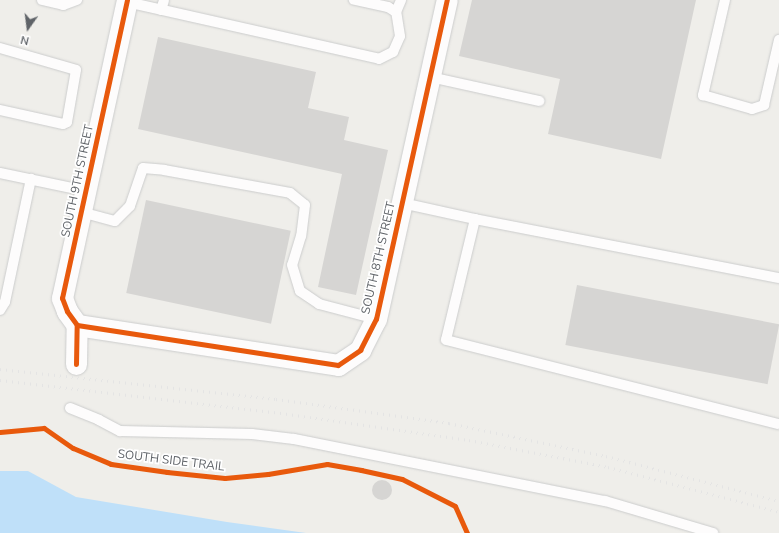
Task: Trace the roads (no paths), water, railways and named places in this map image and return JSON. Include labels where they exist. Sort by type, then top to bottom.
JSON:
[{"type":"street","name":"SOUTH 8TH STREET","points":[[77,325],[338,365],[360,350],[376,319],[447,0]]},
{"type":"street","name":"SOUTH 9TH STREET","points":[[77,325],[67,311],[62,298],[127,1]]},
{"type":"street","points":[[76,364],[77,325]]},
{"type":"lane","points":[[42,0],[63,5],[77,0]]},
{"type":"lane","points":[[354,0],[388,7],[396,12]]},
{"type":"lane","points":[[127,1],[162,5],[379,59],[393,52],[400,36],[396,12],[401,0]]},
{"type":"lane","points":[[725,0],[702,95],[752,109],[764,105],[779,40]]},
{"type":"lane","points":[[0,48],[76,70],[68,122],[63,124],[0,110]]},
{"type":"lane","points":[[430,77],[539,101]]},
{"type":"lane","points":[[81,212],[115,221],[130,206],[143,168],[164,170],[290,193],[305,205],[301,236],[292,265],[300,291],[319,304],[376,319]]},
{"type":"lane","points":[[0,173],[86,191]]},
{"type":"lane","points":[[0,310],[5,302],[31,179]]},
{"type":"lane","points":[[402,203],[475,219],[779,278]]},
{"type":"lane","points":[[475,219],[446,340],[779,424]]},
{"type":"lane","points":[[70,408],[99,420],[120,432],[252,434],[294,439],[605,501],[713,533]]},
{"type":"water","points":[[0,471],[28,471],[76,497],[227,522],[306,533],[0,533]]},
{"type":"railway","points":[[0,369],[276,399],[449,423],[606,456],[779,501]]},
{"type":"railway","points":[[0,380],[274,412],[469,440],[608,467],[779,512]]}]
